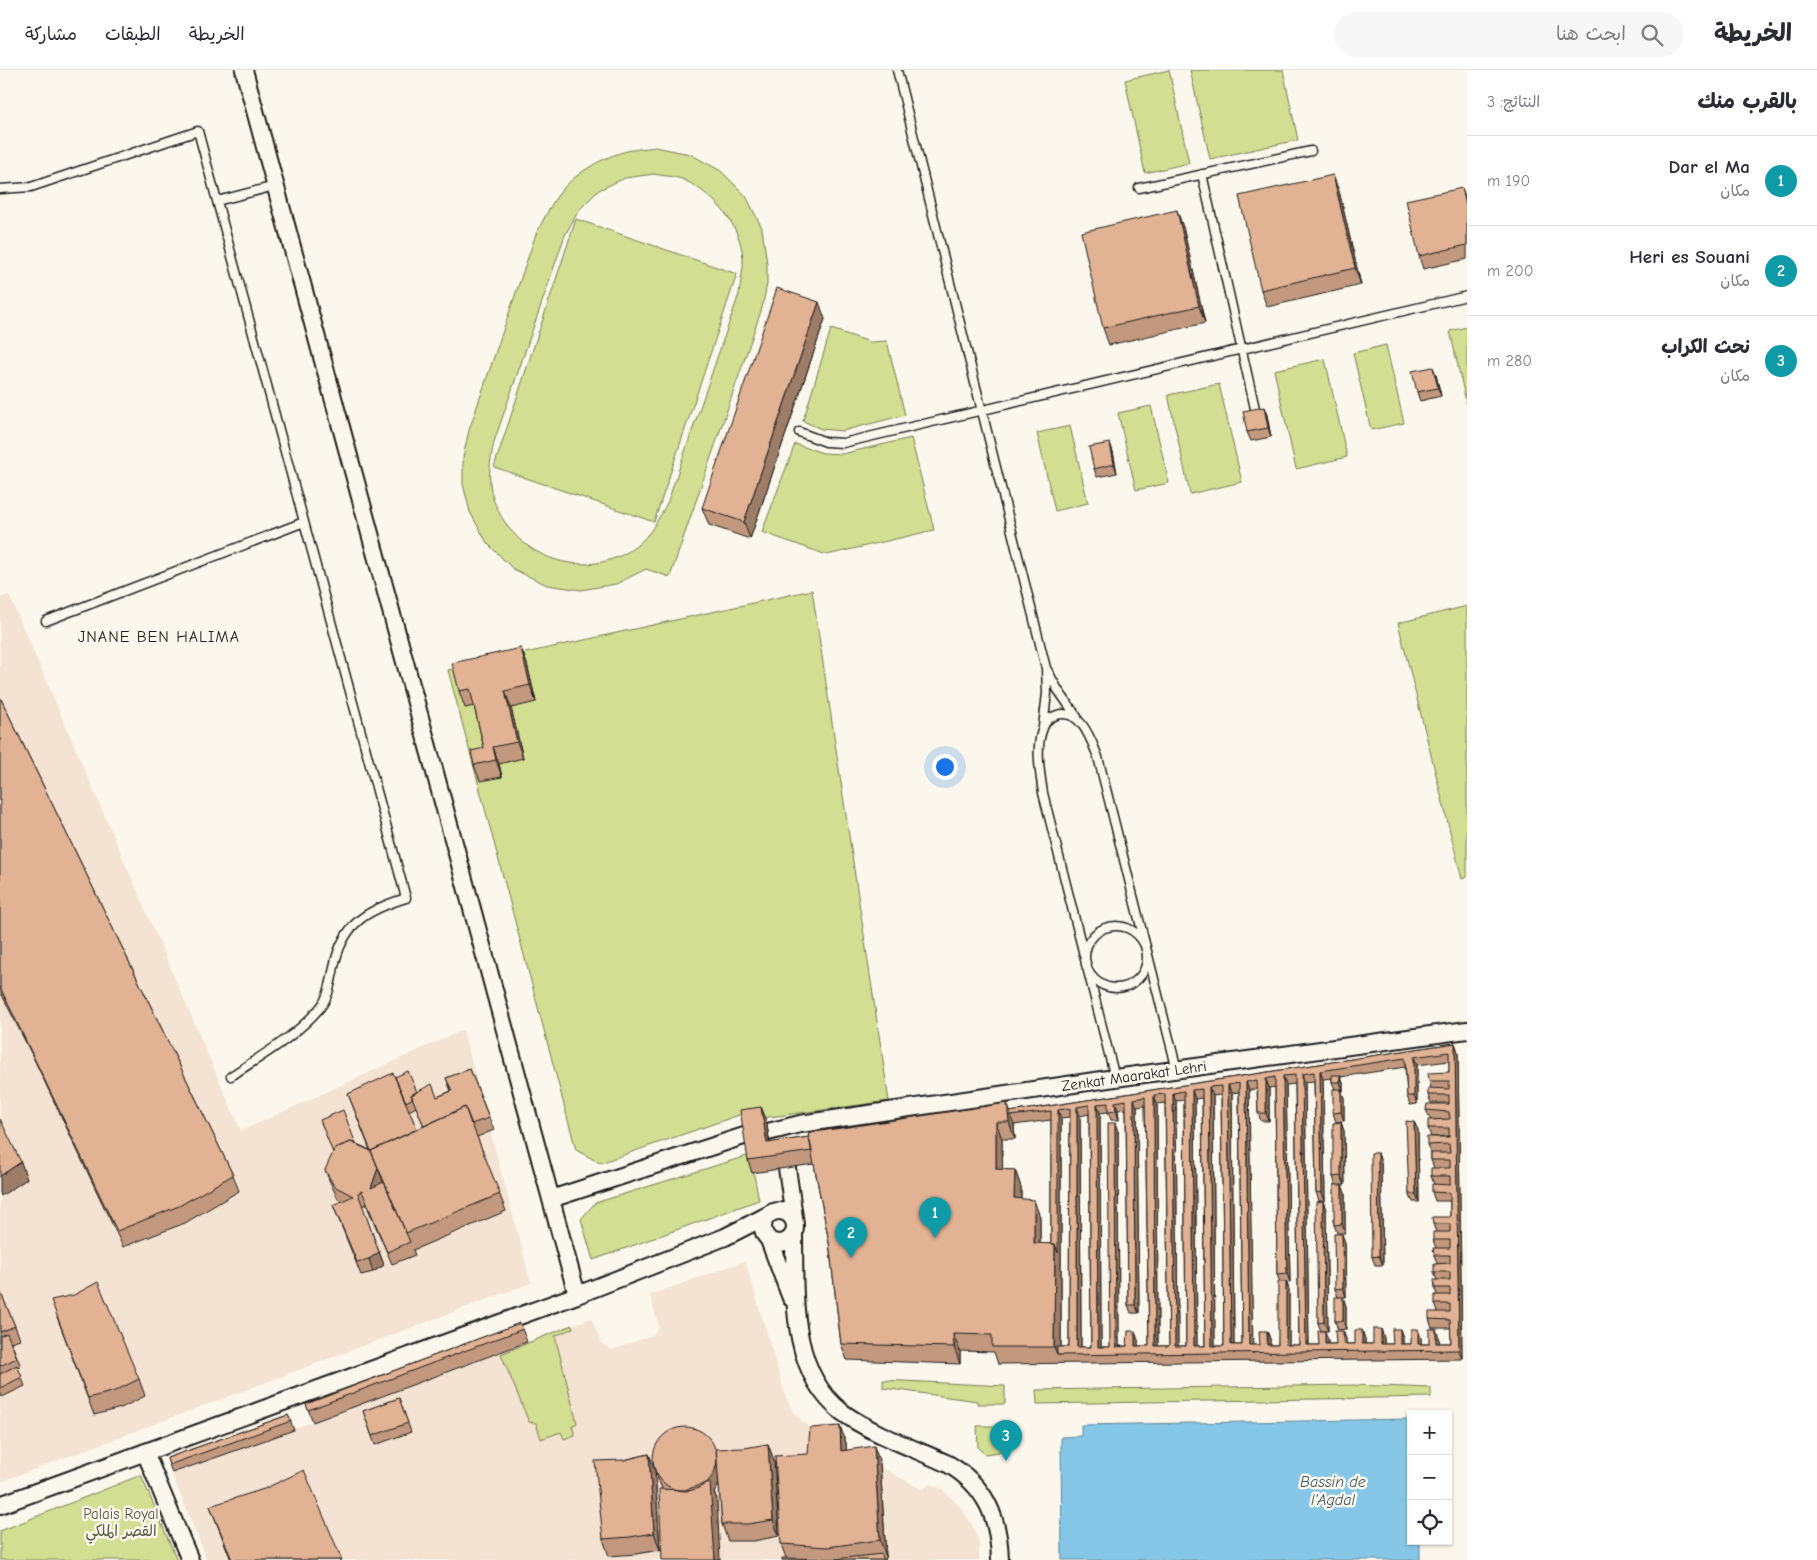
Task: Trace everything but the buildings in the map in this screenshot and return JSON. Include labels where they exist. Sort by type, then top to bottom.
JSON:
[{"type":"street","points":[[244,70],[577,1294]]},
{"type":"street","name":"Zenkat Maarakat Lehri","points":[[768,1132],[800,1124],[1115,1078],[1467,1030]]},
{"type":"street","points":[[784,1144],[789,1133],[800,1124]]},
{"type":"street","points":[[551,1199],[747,1135]]},
{"type":"street","points":[[787,1168],[794,1229],[796,1312],[804,1355],[810,1372],[823,1393],[842,1412],[861,1424],[948,1464],[962,1472],[974,1483],[992,1512],[997,1529],[1000,1560]]},
{"type":"street","points":[[0,1506],[577,1294],[725,1237],[775,1212],[785,1213],[792,1219],[794,1229],[791,1238],[783,1243],[768,1239],[725,1237]]},
{"type":"street","points":[[770,1214],[766,1218],[763,1227],[796,1312]]},
{"type":"street","points":[[145,1452],[190,1560]]},
{"type":"lane","points":[[897,70],[1046,668],[1047,693],[1039,758],[1043,793],[1115,1078]]},
{"type":"lane","points":[[0,189],[31,187],[198,131],[406,898],[379,906],[357,921],[342,942],[334,964],[330,989],[320,1008],[282,1042],[231,1076]]},
{"type":"lane","points":[[1139,188],[1311,151]]},
{"type":"lane","points":[[1202,174],[1256,413]]},
{"type":"lane","points":[[217,201],[275,186]]},
{"type":"lane","points":[[799,432],[826,442],[842,443],[1467,296]]},
{"type":"lane","points":[[46,621],[304,522]]},
{"type":"lane","points":[[1046,668],[1058,690],[1082,724],[1098,757],[1177,1070]]},
{"type":"lane","points":[[1042,730],[1050,718],[1064,714],[1071,715],[1082,724]]},
{"type":"lane","points":[[1124,927],[1134,932],[1142,939],[1146,949],[1145,968],[1133,983],[1124,987],[1114,988],[1096,980],[1086,964],[1088,943],[1095,934],[1104,928],[1124,927]]},
{"type":"shaded area","points":[[9,595],[241,1131],[463,1030],[531,1283],[0,1482],[0,598]]},
{"type":"shaded area","points":[[745,1261],[786,1397],[793,1412],[804,1423],[827,1438],[923,1490],[930,1484],[942,1489],[962,1509],[972,1525],[979,1543],[979,1560],[207,1560],[172,1474],[591,1318],[602,1344],[612,1350],[653,1335],[659,1327],[650,1295]]},
{"type":"green space","points":[[1169,70],[1189,163],[1145,173],[1125,80]]},
{"type":"green space","points":[[1190,70],[1283,70],[1298,140],[1210,159]]},
{"type":"green space","points":[[655,147],[690,154],[721,171],[746,196],[762,228],[767,264],[767,284],[762,308],[670,577],[646,569],[616,584],[581,590],[547,585],[513,569],[487,543],[470,512],[463,484],[463,457],[469,430],[536,234],[554,200],[567,184],[596,163],[624,152]],"holes":[[[654,174],[684,180],[707,195],[727,215],[734,227],[742,253],[743,267],[739,294],[668,501],[654,526],[641,542],[617,557],[598,563],[578,564],[559,561],[540,554],[524,543],[510,529],[499,512],[493,500],[490,484],[490,463],[494,442],[565,235],[579,210],[599,190],[625,178]]]},
{"type":"green space","points":[[576,219],[737,274],[654,522],[494,467]]},
{"type":"green space","points":[[1467,327],[1467,406],[1450,331]]},
{"type":"green space","points":[[831,329],[870,342],[887,341],[905,415],[842,431],[821,429],[803,421]]},
{"type":"green space","points":[[1386,345],[1404,423],[1371,430],[1353,353]]},
{"type":"green space","points":[[1325,359],[1347,457],[1296,469],[1274,370]]},
{"type":"green space","points":[[1219,384],[1242,482],[1190,494],[1168,395]]},
{"type":"green space","points":[[1151,406],[1169,483],[1136,490],[1118,413]]},
{"type":"green space","points":[[1070,426],[1088,503],[1055,511],[1037,433]]},
{"type":"green space","points":[[911,438],[934,530],[827,555],[762,532],[795,444],[823,453],[842,454]]},
{"type":"green space","points":[[812,590],[889,1101],[747,1120],[742,1114],[600,1163],[576,1150],[448,670]]},
{"type":"green space","points":[[1467,606],[1467,877],[1462,879],[1398,623]]},
{"type":"green space","points":[[750,1155],[759,1200],[593,1260],[581,1219],[595,1203]]},
{"type":"green space","points":[[572,1325],[573,1328],[555,1336],[577,1423],[572,1426],[575,1435],[564,1439],[561,1432],[541,1439],[536,1423],[529,1422],[501,1354]]},
{"type":"green space","points":[[883,1380],[1005,1386],[1005,1404],[977,1404],[977,1401],[883,1388]]},
{"type":"green space","points":[[1354,1385],[1431,1388],[1431,1397],[1037,1404],[1036,1390]]},
{"type":"green space","points":[[977,1426],[1004,1426],[1005,1444],[999,1452],[985,1454],[978,1448]]},
{"type":"green space","name":"Palais Royal القصر الملكي","points":[[141,1475],[177,1560],[0,1560],[0,1531]]},
{"type":"water","name":"Bassin de l'Agdal","points":[[1407,1419],[1407,1545],[1420,1545],[1420,1560],[1062,1560],[1061,1437],[1081,1436],[1081,1425]]},
{"type":"place","name":"Dar el Ma","points":[[935,1238]]},
{"type":"place","name":"Heri es Souani","points":[[851,1258]]},
{"type":"place","name":"نحث الكراب","points":[[1006,1461]]},
{"type":"district","name":"JNANE BEN HALIMA","points":[[159,636]]}]
